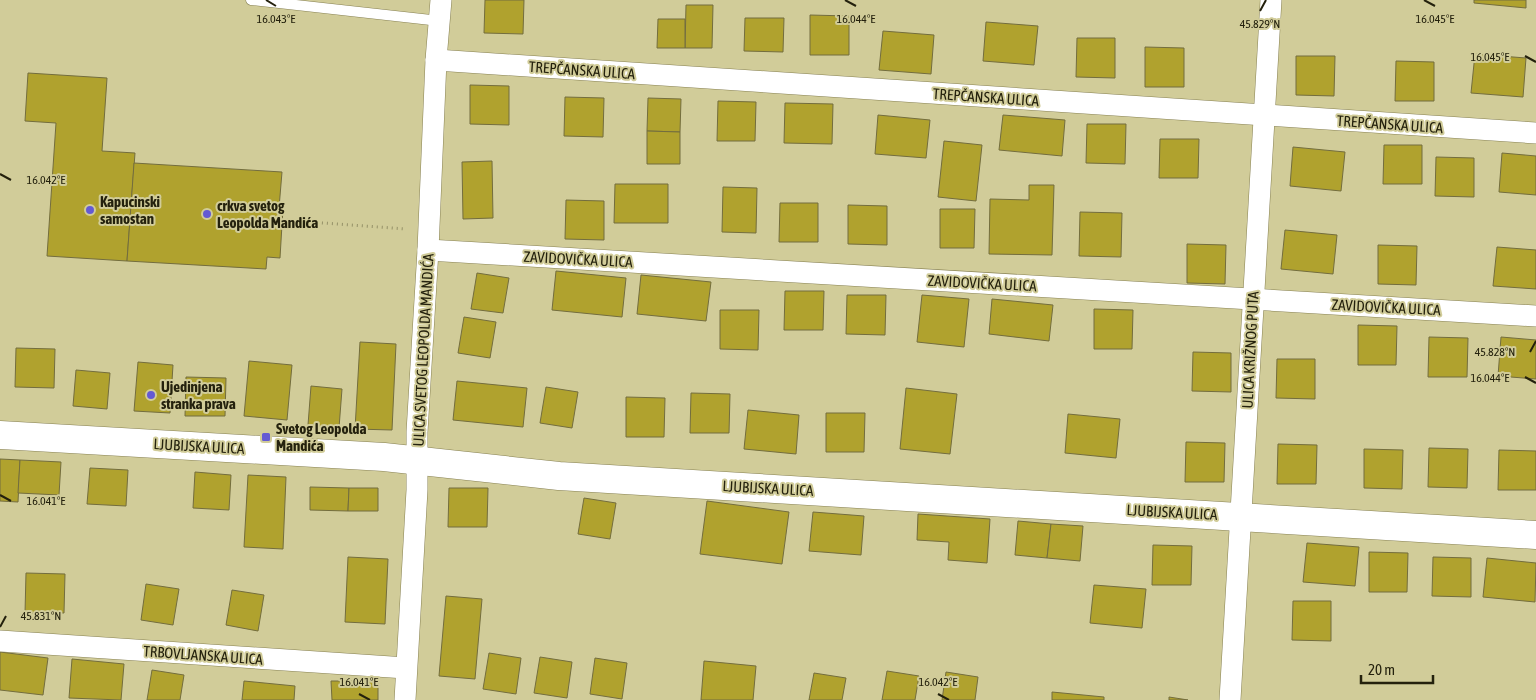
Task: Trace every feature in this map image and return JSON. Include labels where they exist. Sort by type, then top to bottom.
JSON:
[{"type":"street","name":"ULICA KRIŽNOG PUTA","points":[[1230,700],[1271,0]]},
{"type":"street","name":"ULICA SVETOG LEOPOLDA MANDIĆA","points":[[405,700],[440,10]]},
{"type":"street","name":"TREPČANSKA ULICA","points":[[436,60],[1536,133]]},
{"type":"street","name":"ZAVIDOVIČKA ULICA","points":[[428,250],[1536,316]]},
{"type":"street","name":"LJUBIJSKA ULICA","points":[[0,435],[417,460],[560,476],[1536,535]]},
{"type":"street","name":"TRBOVLJANSKA ULICA","points":[[0,641],[406,668]]},
{"type":"lane","points":[[251,0],[440,10]]},
{"type":"path","points":[[282,220],[402,228]]},
{"type":"building","points":[[485,0],[524,0],[523,34],[484,33]]},
{"type":"building","points":[[1474,0],[1526,0],[1526,8],[1474,3]]},
{"type":"building","points":[[686,5],[713,5],[712,48],[685,48]]},
{"type":"building","points":[[810,15],[849,16],[849,55],[810,55]]},
{"type":"building","points":[[745,18],[784,18],[783,52],[744,51]]},
{"type":"building","points":[[658,19],[685,19],[685,48],[657,48]]},
{"type":"building","points":[[986,22],[1038,26],[1034,65],[983,61]]},
{"type":"building","points":[[883,31],[934,35],[931,74],[879,70]]},
{"type":"building","points":[[1077,38],[1115,38],[1115,78],[1076,77]]},
{"type":"building","points":[[1145,47],[1184,48],[1184,87],[1145,87]]},
{"type":"building","points":[[1475,54],[1526,58],[1523,97],[1471,93]]},
{"type":"building","points":[[1296,56],[1335,56],[1334,96],[1296,95]]},
{"type":"building","points":[[1396,61],[1434,62],[1434,101],[1395,101]]},
{"type":"building","name":"Kapucinski samostan","points":[[28,73],[107,78],[102,151],[135,153],[127,261],[47,256],[56,123],[25,121]]},
{"type":"building","points":[[470,85],[509,86],[509,125],[470,124]]},
{"type":"building","points":[[565,97],[604,98],[603,137],[564,136]]},
{"type":"building","points":[[648,98],[681,99],[680,132],[647,131]]},
{"type":"building","points":[[718,101],[756,102],[755,141],[717,141]]},
{"type":"building","points":[[785,103],[833,104],[832,144],[784,143]]},
{"type":"building","points":[[878,115],[930,120],[926,158],[875,154]]},
{"type":"building","points":[[1003,115],[1065,120],[1062,156],[999,150]]},
{"type":"building","points":[[1087,124],[1126,124],[1125,164],[1086,163]]},
{"type":"building","points":[[647,131],[680,132],[680,164],[647,164]]},
{"type":"building","points":[[1160,139],[1199,139],[1198,178],[1159,178]]},
{"type":"building","points":[[944,141],[982,145],[976,201],[938,197]]},
{"type":"building","points":[[1384,145],[1422,145],[1422,184],[1383,184]]},
{"type":"building","points":[[1293,147],[1345,152],[1341,191],[1290,186]]},
{"type":"building","points":[[1502,153],[1536,156],[1536,195],[1499,192]]},
{"type":"building","points":[[1436,157],[1474,158],[1474,197],[1435,196]]},
{"type":"building","points":[[492,161],[493,218],[463,219],[462,162]]},
{"type":"building","name":"crkva svetog Leopolda Mandića","points":[[134,163],[282,172],[279,208],[283,208],[280,258],[267,257],[266,269],[127,261]]},
{"type":"building","points":[[615,184],[668,184],[668,223],[614,223]]},
{"type":"building","points":[[1029,185],[1054,185],[1052,255],[989,254],[990,199],[1029,200]]},
{"type":"building","points":[[723,187],[757,188],[756,233],[722,232]]},
{"type":"building","points":[[566,200],[604,201],[604,240],[565,239]]},
{"type":"building","points":[[780,203],[818,203],[818,242],[779,242]]},
{"type":"building","points":[[848,205],[887,206],[887,245],[848,244]]},
{"type":"building","points":[[940,209],[975,209],[974,248],[940,248]]},
{"type":"building","points":[[1080,212],[1122,213],[1121,257],[1079,256]]},
{"type":"building","points":[[1285,230],[1337,235],[1333,274],[1281,269]]},
{"type":"building","points":[[1187,244],[1226,245],[1225,284],[1187,283]]},
{"type":"building","points":[[1378,245],[1417,246],[1416,285],[1378,284]]},
{"type":"building","points":[[1497,247],[1536,250],[1536,289],[1493,286]]},
{"type":"building","points":[[556,271],[626,278],[622,317],[552,310]]},
{"type":"building","points":[[477,273],[509,278],[503,313],[471,309]]},
{"type":"building","points":[[641,275],[711,282],[706,321],[637,314]]},
{"type":"building","points":[[785,291],[824,291],[823,330],[784,330]]},
{"type":"building","points":[[847,295],[886,295],[885,335],[846,334]]},
{"type":"building","points":[[922,295],[969,299],[964,347],[917,342]]},
{"type":"building","points":[[992,299],[1053,305],[1049,341],[989,334]]},
{"type":"building","points":[[1094,309],[1133,310],[1132,349],[1094,349]]},
{"type":"building","points":[[720,310],[759,310],[758,350],[720,349]]},
{"type":"building","points":[[464,317],[496,322],[490,358],[458,353]]},
{"type":"building","points":[[1358,325],[1397,326],[1396,365],[1358,365]]},
{"type":"building","points":[[1429,337],[1468,338],[1467,377],[1428,377]]},
{"type":"building","points":[[1501,337],[1536,340],[1536,379],[1498,376]]},
{"type":"building","points":[[360,342],[396,344],[392,430],[355,429]]},
{"type":"building","points":[[16,348],[55,349],[54,388],[15,387]]},
{"type":"building","points":[[1193,352],[1231,353],[1231,392],[1192,391]]},
{"type":"building","points":[[1277,359],[1315,359],[1315,399],[1276,398]]},
{"type":"building","points":[[249,361],[292,365],[287,420],[244,416]]},
{"type":"building","points":[[138,362],[173,365],[170,413],[134,411]]},
{"type":"building","points":[[76,370],[110,373],[107,409],[73,406]]},
{"type":"building","points":[[186,377],[226,378],[225,416],[185,416]]},
{"type":"building","points":[[457,381],[527,388],[523,427],[453,420]]},
{"type":"building","points":[[311,386],[342,389],[339,428],[308,425]]},
{"type":"building","points":[[546,387],[578,392],[572,428],[540,423]]},
{"type":"building","points":[[906,388],[957,394],[950,454],[900,449]]},
{"type":"building","points":[[691,393],[730,394],[729,433],[690,433]]},
{"type":"building","points":[[626,397],[665,398],[664,437],[626,437]]},
{"type":"building","points":[[748,410],[799,415],[796,454],[744,449]]},
{"type":"building","points":[[826,413],[865,413],[864,452],[826,452]]},
{"type":"building","points":[[1068,414],[1120,419],[1116,458],[1065,453]]},
{"type":"building","points":[[1186,442],[1225,443],[1224,482],[1185,482]]},
{"type":"building","points":[[1278,444],[1317,445],[1316,484],[1277,484]]},
{"type":"building","points":[[1429,448],[1468,449],[1467,488],[1428,487]]},
{"type":"building","points":[[1364,449],[1403,450],[1402,489],[1364,488]]},
{"type":"building","points":[[1499,450],[1536,451],[1536,490],[1498,490]]},
{"type":"building","points":[[0,459],[20,460],[18,502],[0,501]]},
{"type":"building","points":[[20,460],[61,462],[59,495],[18,493]]},
{"type":"building","points":[[90,468],[128,470],[126,506],[87,504]]},
{"type":"building","points":[[195,472],[231,475],[229,510],[193,508]]},
{"type":"building","points":[[248,475],[286,477],[283,549],[244,547]]},
{"type":"building","points":[[310,487],[349,488],[348,511],[310,510]]},
{"type":"building","points":[[349,488],[378,488],[378,511],[348,511]]},
{"type":"building","points":[[449,488],[488,488],[487,527],[448,527]]},
{"type":"building","points":[[584,498],[616,503],[610,539],[578,534]]},
{"type":"building","points":[[707,501],[789,512],[782,564],[700,554]]},
{"type":"building","points":[[813,512],[864,516],[861,555],[809,551]]},
{"type":"building","points":[[918,514],[990,519],[987,563],[948,560],[949,542],[917,540]]},
{"type":"building","points":[[1018,521],[1051,524],[1047,558],[1015,555]]},
{"type":"building","points":[[1051,524],[1083,526],[1080,561],[1047,558]]},
{"type":"building","points":[[1307,543],[1359,547],[1355,586],[1303,582]]},
{"type":"building","points":[[1153,545],[1192,546],[1191,585],[1152,585]]},
{"type":"building","points":[[1369,552],[1408,553],[1407,592],[1369,592]]},
{"type":"building","points":[[348,557],[388,559],[385,624],[345,622]]},
{"type":"building","points":[[1433,557],[1471,558],[1471,597],[1432,596]]},
{"type":"building","points":[[1487,558],[1536,563],[1535,602],[1483,597]]},
{"type":"building","points":[[26,573],[65,574],[64,613],[25,613]]},
{"type":"building","points":[[146,584],[179,589],[173,625],[141,620]]},
{"type":"building","points":[[1094,585],[1146,589],[1142,628],[1090,623]]},
{"type":"building","points":[[232,590],[264,595],[258,631],[226,625]]},
{"type":"building","points":[[446,596],[482,599],[475,679],[439,676]]},
{"type":"building","points":[[1293,601],[1331,601],[1331,641],[1292,640]]},
{"type":"building","points":[[0,652],[48,658],[43,695],[0,690]]},
{"type":"building","points":[[489,653],[521,658],[516,694],[483,689]]},
{"type":"building","points":[[540,657],[572,662],[567,698],[534,693]]},
{"type":"building","points":[[595,658],[627,663],[622,699],[590,694]]},
{"type":"building","points":[[72,659],[124,664],[121,700],[69,698]]},
{"type":"building","points":[[704,661],[756,666],[753,700],[701,700]]},
{"type":"building","points":[[152,670],[184,675],[180,700],[147,700]]},
{"type":"building","points":[[887,671],[919,676],[915,700],[882,700]]},
{"type":"building","points":[[946,672],[978,677],[975,700],[942,700]]},
{"type":"building","points":[[814,673],[846,678],[842,700],[809,700]]},
{"type":"building","points":[[244,681],[295,686],[294,700],[242,700]]},
{"type":"building","points":[[331,681],[378,681],[378,700],[332,700]]},
{"type":"building","points":[[1052,692],[1104,697],[1104,700],[1052,700]]},
{"type":"building","points":[[1169,697],[1188,700],[1169,700]]},
{"type":"place","name":"Kapucinski samostan","points":[[90,210]]},
{"type":"place","name":"crkva svetog Leopolda Mandića","points":[[207,214]]},
{"type":"place","name":"Ujedinjena stranka prava","points":[[151,395]]},
{"type":"place","name":"Svetog Leopolda Mandića","points":[[266,437]]}]
